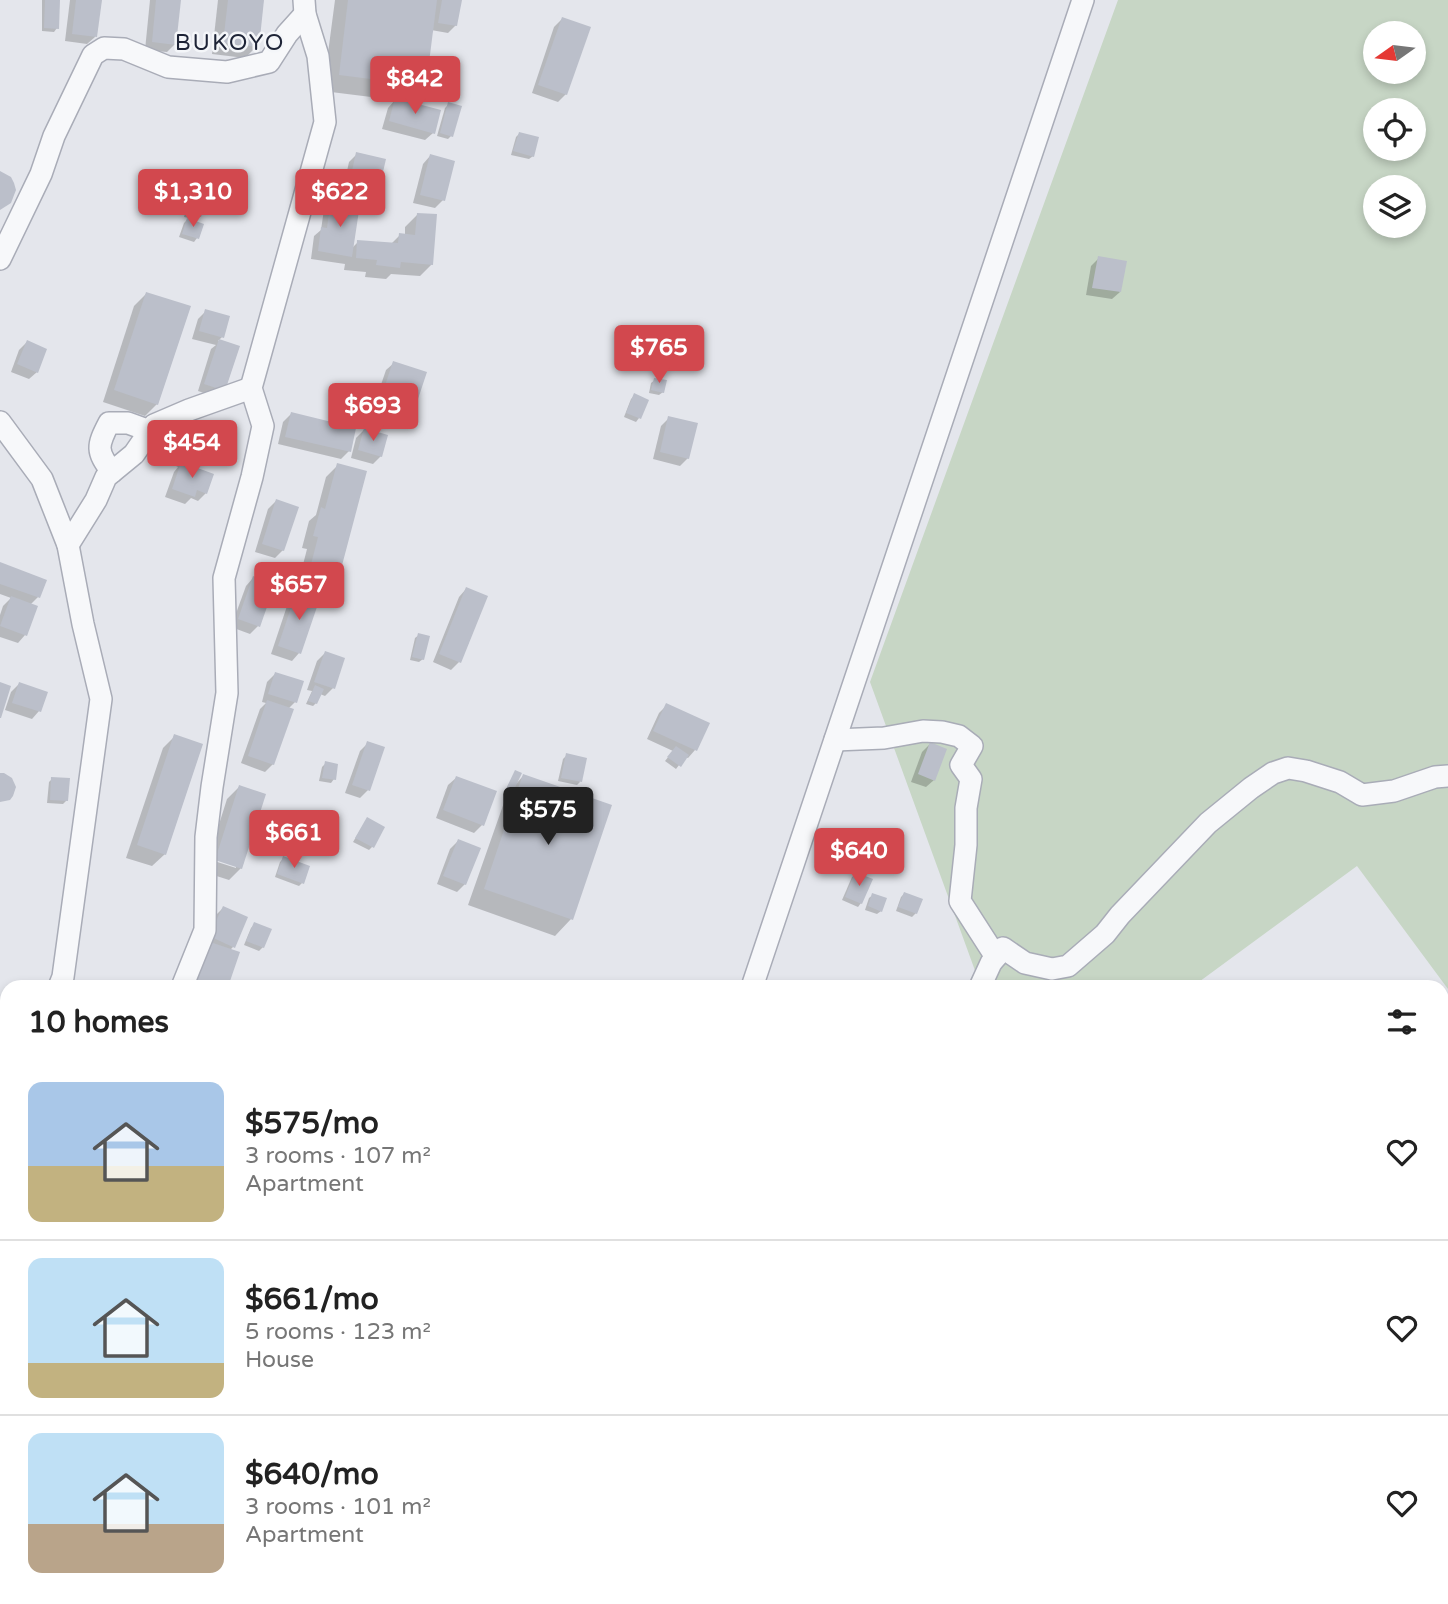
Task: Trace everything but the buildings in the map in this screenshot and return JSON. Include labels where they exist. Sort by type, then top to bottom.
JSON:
[{"type":"street","points":[[754,980],[1083,0]]},
{"type":"street","points":[[0,259],[93,55],[104,48],[124,49],[169,66],[227,72],[269,62],[305,7]]},
{"type":"street","points":[[185,980],[205,930],[206,837],[227,693],[224,578],[253,477],[262,426],[251,388],[325,122],[318,56],[305,7]]},
{"type":"street","points":[[68,545],[96,500],[106,477],[134,454],[153,425],[251,388]]},
{"type":"street","points":[[0,422],[42,479],[68,545],[101,699],[62,980]]},
{"type":"street","points":[[112,472],[102,459],[99,441],[109,423],[128,423],[150,431]]},
{"type":"street","points":[[835,740],[884,738],[923,731],[959,736],[972,746],[961,765],[971,779],[966,808],[966,845],[960,901],[996,957]]},
{"type":"street","points":[[983,980],[991,963],[1003,948],[1025,962],[1052,969],[1068,966],[1105,934],[1208,823],[1273,773],[1289,768],[1306,771],[1340,782],[1362,795],[1394,791],[1434,777],[1448,776]]},
{"type":"green space","points":[[1118,0],[1448,0],[1448,980],[1441,980],[1357,866],[1202,980],[978,980],[870,682]]},
{"type":"district","name":"BUKOYO","points":[[230,42]]}]
